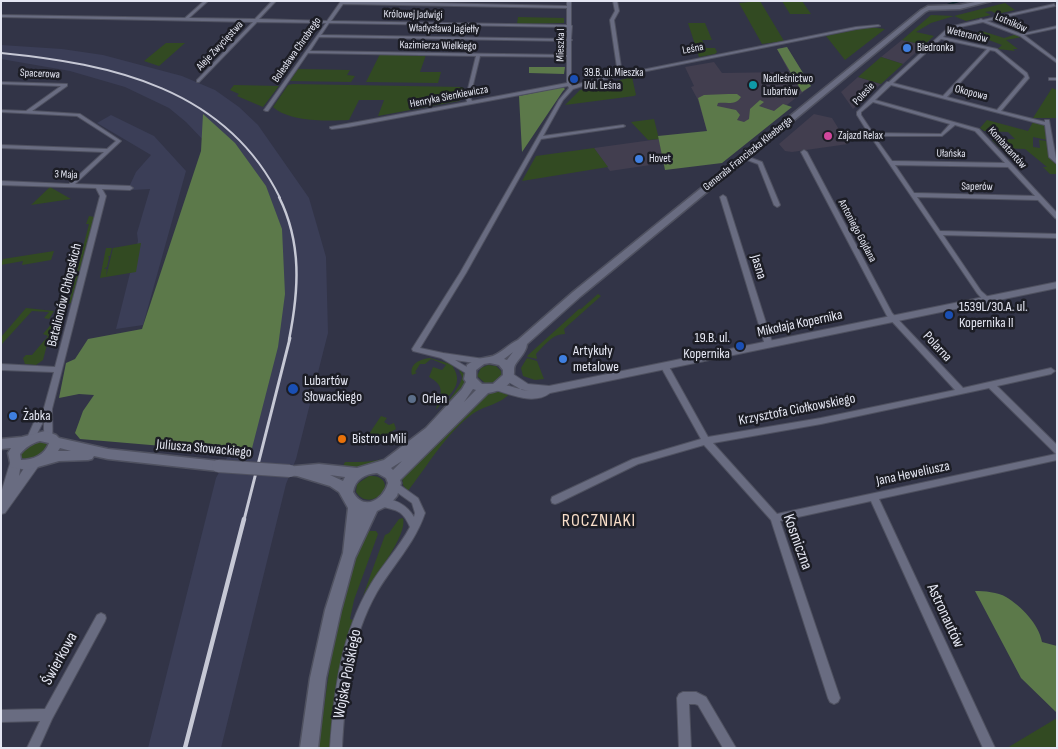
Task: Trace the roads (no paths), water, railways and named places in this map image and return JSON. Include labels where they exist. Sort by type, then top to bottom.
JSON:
[{"type":"main road","name":"Generała Franciszka Kleeberga","points":[[495,360],[514,346],[522,343],[562,306],[926,9],[960,7],[989,1]]},
{"type":"main road","name":"Generała Franciszka Kleeberga","points":[[508,372],[521,349],[522,343]]},
{"type":"main road","points":[[495,360],[508,372],[499,386],[486,388],[394,482],[392,494],[378,505],[355,505],[348,498],[346,489],[350,480],[358,473],[378,468],[399,458],[462,398],[475,364],[481,361],[495,360]]},
{"type":"main road","points":[[471,377],[486,388]]},
{"type":"main road","name":"Juliusza Słowackiego","points":[[28,440],[41,436],[108,454]]},
{"type":"main road","points":[[39,462],[54,449],[52,439]]},
{"type":"main road","points":[[1,444],[28,440]]},
{"type":"main road","points":[[10,458],[28,440]]},
{"type":"main road","name":"Juliusza Słowackiego","points":[[10,458],[23,465],[59,456],[108,454],[218,466],[294,471],[319,469],[358,473]]},
{"type":"main road","points":[[378,468],[387,472],[394,482]]},
{"type":"main road","name":"Juliusza Słowackiego","points":[[294,471],[334,482],[346,489]]},
{"type":"main road","name":"Wojska Polskiego","points":[[309,748],[323,655],[348,557],[355,505]]},
{"type":"main road","name":"Wojska Polskiego","points":[[348,557],[378,505]]},
{"type":"street","points":[[185,20],[206,1]]},
{"type":"street","name":"Aleje Zwycięstwa","points":[[199,81],[274,1]]},
{"type":"street","name":"Mieszka I","points":[[569,1],[570,86]]},
{"type":"street","points":[[615,1],[617,11],[612,20],[620,75]]},
{"type":"street","points":[[1044,1],[1055,5]]},
{"type":"street","points":[[343,2],[569,7]]},
{"type":"street","name":"Bolesława Chrobrego","points":[[266,110],[343,2]]},
{"type":"street","name":"Polesie","points":[[987,300],[979,292],[871,134],[859,115],[860,110],[948,29],[981,20],[1055,5]]},
{"type":"street","name":"Królowej Jadwigi","points":[[1,16],[570,26]]},
{"type":"street","name":"Lotników","points":[[981,20],[1021,35],[1057,62]]},
{"type":"street","name":"Leśna","points":[[570,86],[856,28],[878,26]]},
{"type":"street","points":[[1021,35],[1056,28]]},
{"type":"street","name":"Władysława Jagiełły","points":[[319,36],[570,40]]},
{"type":"street","name":"Weteranów","points":[[939,37],[1003,54],[1027,76],[998,111]]},
{"type":"street","points":[[944,97],[990,49]]},
{"type":"street","name":"Kazimierza Wielkiego","points":[[307,52],[569,56]]},
{"type":"street","points":[[470,103],[468,98],[478,55]]},
{"type":"street","points":[[1051,78],[1057,79]]},
{"type":"street","name":"Okopowa","points":[[890,82],[1047,123],[1052,157],[1057,163]]},
{"type":"street","name":"Spacerowa","points":[[1,83],[65,85],[28,112]]},
{"type":"street","points":[[481,361],[444,356],[416,349],[458,281],[570,86]]},
{"type":"street","name":"Henryka Sienkiewicza","points":[[332,128],[570,86]]},
{"type":"street","name":"Kombatantów","points":[[871,100],[972,128],[981,133],[1057,217]]},
{"type":"street","points":[[1,111],[72,114],[84,118],[119,140],[71,185]]},
{"type":"street","points":[[871,134],[942,135],[954,123]]},
{"type":"street","points":[[539,138],[623,126]]},
{"type":"street","points":[[1,146],[108,151]]},
{"type":"street","name":"Antoniego Gojdana","points":[[804,152],[889,314],[894,319]]},
{"type":"street","points":[[744,157],[760,163],[776,205]]},
{"type":"street","name":"Ułańska","points":[[891,163],[1010,166]]},
{"type":"street","name":"3 Maja","points":[[1,183],[130,188]]},
{"type":"street","name":"Batalionów Chłopskich","points":[[52,439],[47,431],[49,421],[48,409],[103,196],[99,188]]},
{"type":"street","name":"Saperów","points":[[913,196],[1040,198]]},
{"type":"street","name":"Jasna","points":[[722,197],[769,344]]},
{"type":"street","points":[[939,233],[1057,236]]},
{"type":"street","name":"Mikołaja Kopernika","points":[[508,372],[526,387],[549,390],[1055,287]]},
{"type":"street","name":"Polarna","points":[[894,319],[961,391]]},
{"type":"street","points":[[444,356],[471,377]]},
{"type":"street","name":"Kosmiczna","points":[[665,366],[706,441],[775,518],[834,698]]},
{"type":"street","points":[[1,367],[59,370]]},
{"type":"street","name":"Krzysztofa Ciołkowskiego","points":[[555,500],[636,461],[706,441],[990,386],[1051,371]]},
{"type":"street","name":"Mikołaja Kopernika","points":[[499,386],[529,395],[543,394],[549,390]]},
{"type":"street","points":[[990,386],[1057,451]]},
{"type":"street","name":"Batalionów Chłopskich","points":[[28,440],[48,409]]},
{"type":"street","name":"Jana Heweliusza","points":[[775,518],[1057,457]]},
{"type":"street","points":[[3,506],[14,476],[10,458]]},
{"type":"street","points":[[3,506],[39,462]]},
{"type":"street","name":"Wojska Polskiego","points":[[336,748],[344,679],[355,630],[373,589],[414,526],[420,513],[417,504],[394,482]]},
{"type":"street","name":"Astronautów","points":[[874,497],[989,748]]},
{"type":"street","points":[[378,505],[403,508],[411,518],[414,526]]},
{"type":"street","name":"Świerkowa","points":[[32,748],[101,618]]},
{"type":"street","points":[[685,748],[683,698],[696,698],[702,701],[730,748]]},
{"type":"street","points":[[1,716],[48,715]]},
{"type":"waterway","points":[[947,5],[959,1]]},
{"type":"railway","points":[[1,53],[84,65],[124,75],[162,88],[197,107],[229,130],[257,161],[280,198]]},
{"type":"railway","points":[[279,197],[292,232],[295,249],[295,303],[289,340]]},
{"type":"railway","points":[[244,520],[290,338]]},
{"type":"railway","points":[[185,748],[244,519]]},
{"type":"place","name":"Biedronka","points":[[907,48]]},
{"type":"place","name":"39.B. ul. Mieszka I/ul. Leśna","points":[[574,79]]},
{"type":"place","name":"Nadleśnictwo Lubartów","points":[[753,85]]},
{"type":"place","name":"Zajazd Relax","points":[[828,136]]},
{"type":"place","name":"Hovet","points":[[639,159]]},
{"type":"place","name":"1539L/30.A. ul. Kopernika II","points":[[949,315]]},
{"type":"place","name":"19.B. ul. Kopernika","points":[[740,346]]},
{"type":"place","name":"Artykuły metalowe","points":[[563,359]]},
{"type":"place","name":"Lubartów Słowackiego","points":[[293,389]]},
{"type":"place","name":"Orlen","points":[[412,399]]},
{"type":"place","name":"Żabka","points":[[13,416]]},
{"type":"place","name":"Bistro u Mili","points":[[342,439]]},
{"type":"district","name":"ROCZNIAKI","points":[[599,521]]}]
